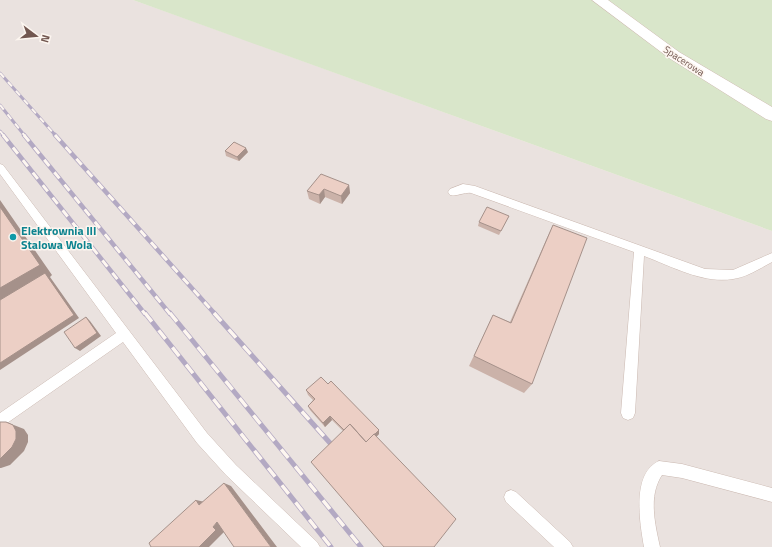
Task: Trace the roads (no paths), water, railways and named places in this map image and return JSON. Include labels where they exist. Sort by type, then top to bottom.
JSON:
[{"type":"street","name":"Spacerowa","points":[[600,0],[674,55],[772,115]]},
{"type":"lane","points":[[0,168],[202,438],[252,491],[312,547]]},
{"type":"lane","points":[[452,192],[464,188],[472,189],[705,274],[719,276],[740,274],[772,257]]},
{"type":"lane","points":[[628,413],[640,251]]},
{"type":"lane","points":[[0,421],[124,334]]},
{"type":"lane","points":[[652,547],[648,526],[648,499],[650,482],[659,468],[682,471],[772,495]]},
{"type":"lane","points":[[511,497],[565,547]]},
{"type":"railway","points":[[0,73],[56,136]]},
{"type":"railway","points":[[0,105],[25,136]]},
{"type":"railway","points":[[0,131],[4,136]]},
{"type":"railway","points":[[3,135],[145,314]]},
{"type":"railway","points":[[24,135],[170,314]]},
{"type":"railway","points":[[55,135],[215,314]]},
{"type":"railway","points":[[145,313],[331,547]]},
{"type":"railway","points":[[170,313],[361,547]]},
{"type":"railway","points":[[214,313],[338,452]]},
{"type":"place","name":"Elektrownia III Stalowa Wola","points":[[13,237]]}]
